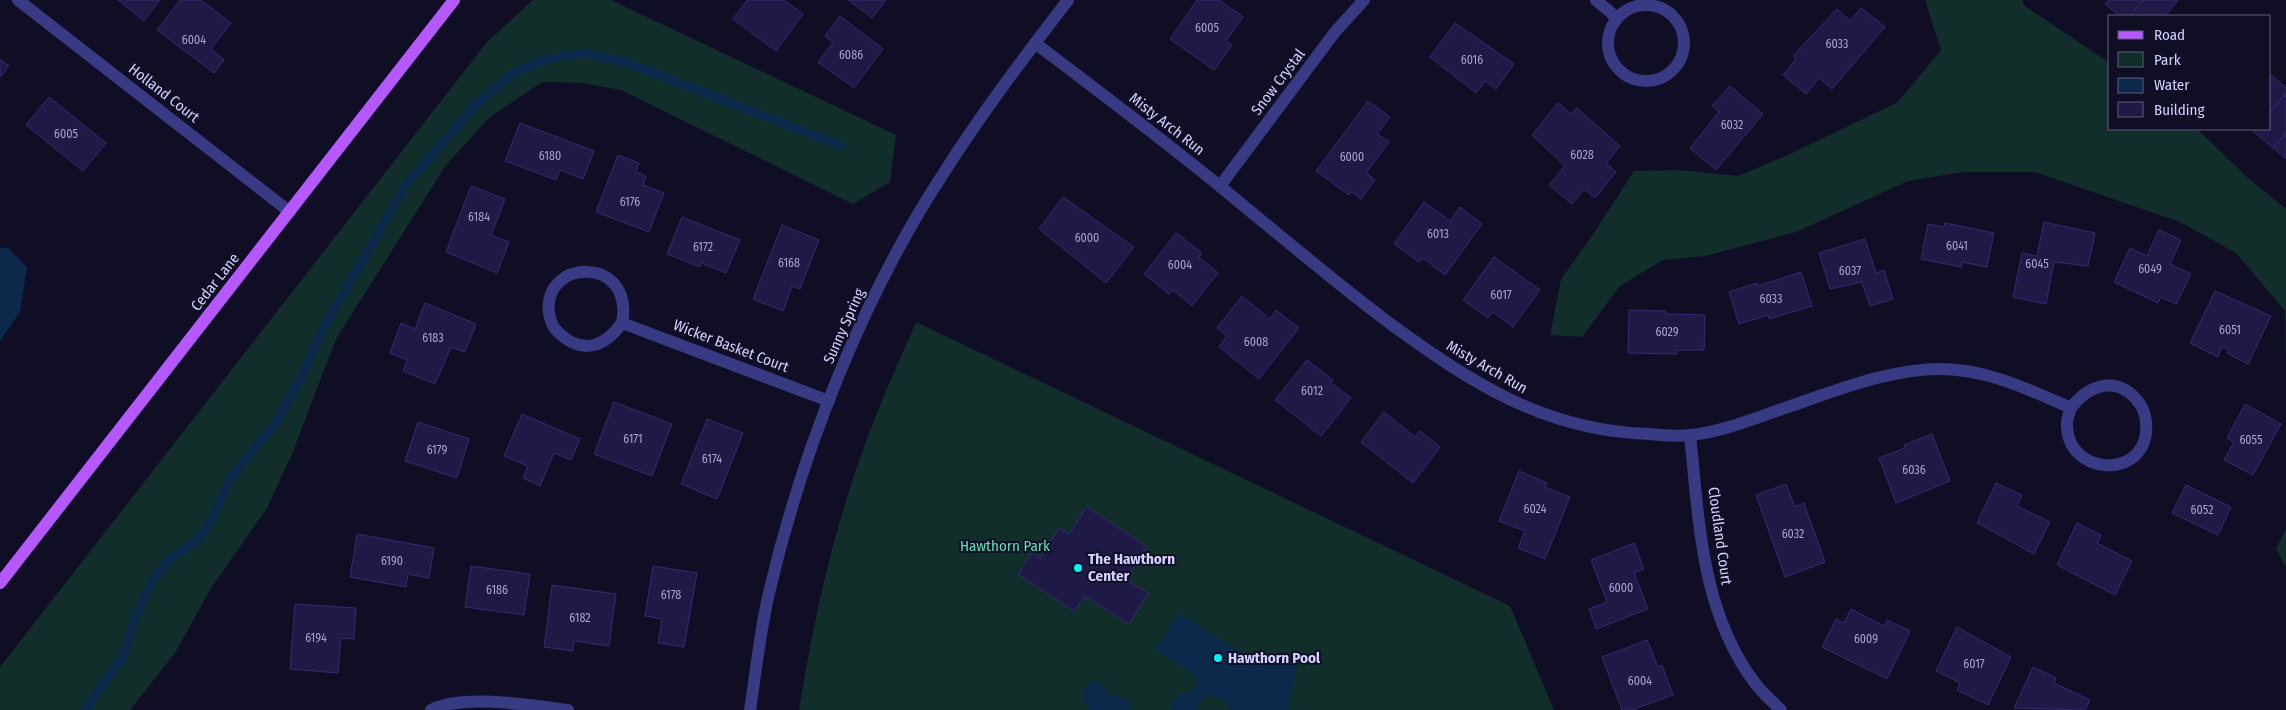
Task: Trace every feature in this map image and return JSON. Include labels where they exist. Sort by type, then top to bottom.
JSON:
[{"type":"main road","name":"Cedar Lane","points":[[0,583],[454,0]]},
{"type":"street","name":"Holland Court","points":[[18,0],[290,212]]},
{"type":"street","name":"Sunny Spring","points":[[750,710],[769,593],[807,458],[829,401],[875,295],[907,233],[943,174],[1035,43],[1068,0]]},
{"type":"street","name":"Snow Crystal","points":[[1220,186],[1335,32],[1364,0]]},
{"type":"street","points":[[1596,0],[1617,18]]},
{"type":"street","points":[[1647,4],[1663,8],[1678,20],[1685,36],[1683,54],[1673,71],[1658,80],[1643,81],[1627,76],[1614,64],[1608,50],[1609,35],[1617,18],[1629,8],[1647,4]]},
{"type":"street","name":"Misty Arch Run","points":[[1035,43],[1220,186],[1334,281],[1466,377],[1505,399],[1571,422],[1621,433],[1690,436],[1740,424],[1860,383],[1904,371],[1944,369],[1981,374],[2024,387],[2071,408]]},
{"type":"street","points":[[581,271],[604,275],[615,284],[622,294],[625,308],[622,323],[612,336],[602,343],[591,346],[579,345],[568,341],[556,331],[550,319],[549,307],[552,294],[560,281],[571,274],[581,271]]},
{"type":"street","name":"Wicker Basket Court","points":[[622,323],[829,401]]},
{"type":"street","points":[[2104,386],[2121,388],[2134,396],[2144,410],[2147,424],[2145,440],[2134,456],[2120,464],[2105,466],[2089,462],[2075,450],[2068,438],[2066,425],[2071,408],[2081,395],[2093,388],[2104,386]]},
{"type":"street","name":"Cloudland Court","points":[[1690,436],[1702,549],[1710,588],[1736,653],[1755,683],[1781,710]]},
{"type":"street","points":[[432,710],[458,703],[501,702],[568,710]]},
{"type":"green space","points":[[533,0],[611,0],[896,135],[890,182],[853,204],[621,90],[582,83],[542,82],[490,117],[446,165],[336,339],[292,454],[267,508],[211,588],[175,653],[130,710],[0,710],[0,667],[487,42]]},
{"type":"green space","points":[[1925,0],[2022,0],[2025,6],[2108,62],[2108,130],[2198,130],[2247,177],[2286,209],[2286,365],[2285,311],[2236,253],[2180,222],[2035,172],[1962,172],[1908,181],[1796,232],[1705,256],[1663,260],[1620,286],[1582,337],[1550,335],[1561,279],[1594,233],[1634,171],[1678,170],[1738,176],[1786,156],[1898,102],[1941,50]]},
{"type":"green space","name":"Hawthorn Park","points":[[916,322],[1510,606],[1554,710],[799,710],[811,640],[827,570],[846,501],[874,420]]},
{"type":"green space","points":[[2286,529],[2286,567],[2276,549]]},
{"type":"water","points":[[0,248],[8,248],[27,267],[20,312],[0,341]]},
{"type":"water","name":"Hawthorn Pool","points":[[1179,613],[1238,651],[1297,666],[1287,710],[1230,710],[1225,702],[1210,695],[1202,700],[1196,710],[1173,710],[1171,705],[1177,697],[1196,689],[1197,679],[1191,672],[1156,650]]},
{"type":"water","points":[[1094,681],[1102,684],[1107,693],[1129,700],[1132,710],[1089,710],[1083,701],[1082,690]]},
{"type":"building","points":[[118,0],[160,0],[144,21]]},
{"type":"building","points":[[180,0],[201,0],[231,23],[211,49],[224,60],[214,73],[157,30]]},
{"type":"building","points":[[747,0],[784,0],[803,14],[776,51],[733,19]]},
{"type":"building","points":[[848,0],[886,0],[872,18]]},
{"type":"building","points":[[1197,0],[1219,0],[1243,17],[1226,41],[1232,45],[1214,70],[1170,39]]},
{"type":"building","points":[[2109,0],[2143,0],[2131,15],[2119,15],[2105,4]]},
{"type":"building","points":[[2143,0],[2178,0],[2166,15],[2131,15]]},
{"type":"building","points":[[1861,8],[1885,27],[1832,89],[1819,78],[1806,94],[1783,75],[1796,59],[1793,56],[1837,9],[1850,21]]},
{"type":"building","points":[[840,16],[883,49],[854,88],[818,62],[833,43],[825,36]]},
{"type":"building","points":[[1455,23],[1514,64],[1496,89],[1485,81],[1476,93],[1430,57]]},
{"type":"building","points":[[0,59],[9,66],[0,77]]},
{"type":"building","points":[[2271,75],[2286,88],[2286,93],[2271,111]]},
{"type":"building","points":[[1730,86],[1763,114],[1716,170],[1690,148],[1719,112],[1712,106]]},
{"type":"building","points":[[2286,93],[2286,133],[2273,148],[2253,131],[2271,130],[2271,111]]},
{"type":"building","points":[[49,97],[106,143],[83,171],[26,125]]},
{"type":"building","points":[[1368,101],[1390,117],[1377,134],[1389,142],[1366,173],[1375,180],[1361,199],[1352,192],[1349,195],[1316,171]]},
{"type":"building","points":[[1558,103],[1571,114],[1577,108],[1620,146],[1606,163],[1616,172],[1595,198],[1584,189],[1572,204],[1549,185],[1565,166],[1532,135]]},
{"type":"building","points":[[520,123],[594,151],[583,179],[560,170],[556,180],[505,161]]},
{"type":"building","points":[[2286,133],[2286,159],[2273,148]]},
{"type":"building","points":[[618,155],[639,163],[636,172],[646,176],[643,185],[664,193],[649,232],[596,212]]},
{"type":"building","points":[[471,186],[505,199],[491,235],[509,242],[497,273],[446,252]]},
{"type":"building","points":[[1063,197],[1134,247],[1106,283],[1039,229]]},
{"type":"building","points":[[1424,202],[1450,221],[1460,207],[1482,224],[1445,275],[1423,258],[1419,262],[1394,244]]},
{"type":"building","points":[[682,217],[740,240],[726,273],[701,263],[700,267],[667,254]]},
{"type":"building","points":[[2044,222],[2095,233],[2088,266],[2054,262],[2046,304],[2013,297],[2022,253],[2037,256]]},
{"type":"building","points":[[1945,223],[1994,233],[1987,267],[1962,262],[1961,267],[1921,259],[1928,224],[1944,227]]},
{"type":"building","points":[[782,225],[819,240],[800,289],[792,286],[783,311],[753,299]]},
{"type":"building","points":[[2159,230],[2181,240],[2170,264],[2191,274],[2176,304],[2161,297],[2158,303],[2114,282],[2130,248],[2147,256]]},
{"type":"building","points":[[1176,233],[1202,253],[1199,257],[1218,273],[1192,306],[1173,290],[1169,294],[1144,274]]},
{"type":"building","points":[[1865,239],[1876,273],[1884,270],[1893,299],[1870,306],[1862,282],[1830,289],[1819,253]]},
{"type":"building","points":[[1494,257],[1540,290],[1513,327],[1493,312],[1488,318],[1463,300]]},
{"type":"building","points":[[1801,272],[1812,306],[1769,319],[1768,315],[1739,324],[1729,292],[1757,283],[1758,286]]},
{"type":"building","points":[[2215,291],[2271,316],[2248,364],[2227,353],[2229,350],[2222,347],[2218,357],[2190,343]]},
{"type":"building","points":[[1242,296],[1270,319],[1276,310],[1299,328],[1259,379],[1219,347],[1227,336],[1217,328]]},
{"type":"building","points":[[425,303],[476,324],[465,352],[451,347],[435,384],[403,371],[407,360],[390,353],[401,323],[415,329]]},
{"type":"building","points":[[1629,310],[1666,311],[1666,314],[1705,315],[1704,350],[1677,350],[1677,354],[1628,353]]},
{"type":"building","points":[[1307,360],[1333,380],[1331,383],[1351,398],[1321,436],[1275,400]]},
{"type":"building","points":[[614,402],[672,424],[652,476],[594,454]]},
{"type":"building","points":[[2245,404],[2281,424],[2253,475],[2224,460],[2234,442],[2227,438]]},
{"type":"building","points":[[1384,412],[1415,437],[1420,431],[1440,447],[1413,483],[1361,442]]},
{"type":"building","points":[[522,414],[580,439],[571,460],[554,453],[540,486],[523,478],[528,466],[504,456]]},
{"type":"building","points":[[707,419],[743,433],[717,499],[681,484]]},
{"type":"building","points":[[418,422],[469,439],[457,478],[405,461]]},
{"type":"building","points":[[1932,434],[1950,481],[1896,503],[1879,458],[1905,448],[1904,445]]},
{"type":"building","points":[[1519,471],[1547,483],[1545,487],[1570,497],[1545,559],[1518,548],[1525,531],[1499,521]]},
{"type":"building","points":[[1996,483],[2022,495],[2017,506],[2050,522],[2034,554],[1977,523]]},
{"type":"building","points":[[1786,484],[1795,507],[1804,503],[1825,562],[1785,577],[1756,495]]},
{"type":"building","points":[[2186,485],[2231,507],[2218,535],[2172,513]]},
{"type":"building","name":"The Hawthorn Center","points":[[1087,507],[1147,547],[1126,579],[1148,593],[1129,624],[1085,596],[1074,611],[1018,574],[1032,553],[1040,558],[1059,528],[1069,534]]},
{"type":"building","points":[[2077,523],[2101,535],[2097,543],[2132,561],[2115,595],[2057,565]]},
{"type":"building","points":[[357,534],[434,548],[429,578],[408,574],[406,587],[350,577]]},
{"type":"building","points":[[1634,543],[1644,569],[1634,573],[1648,609],[1596,629],[1589,609],[1607,602],[1591,560]]},
{"type":"building","points":[[471,566],[530,574],[524,615],[465,607]]},
{"type":"building","points":[[653,566],[697,573],[684,647],[658,643],[662,619],[645,616]]},
{"type":"building","points":[[552,585],[616,594],[609,646],[574,641],[573,651],[544,647]]},
{"type":"building","points":[[295,604],[356,608],[354,639],[341,638],[338,673],[290,669]]},
{"type":"building","points":[[1851,609],[1884,626],[1887,620],[1910,631],[1887,679],[1822,647],[1836,619],[1844,623]]},
{"type":"building","points":[[1957,627],[2011,657],[1988,705],[1957,690],[1960,683],[1936,671]]},
{"type":"building","points":[[1647,640],[1658,667],[1662,665],[1673,695],[1632,710],[1622,710],[1602,657]]},
{"type":"building","points":[[2033,667],[2056,678],[2054,683],[2090,700],[2085,710],[2014,708]]},
{"type":"waterway","points":[[85,710],[123,657],[135,619],[153,579],[170,559],[197,541],[212,519],[231,477],[276,423],[302,376],[323,329],[406,185],[476,105],[513,73],[547,59],[586,53],[625,62],[842,146]]},
{"type":"place","name":"The Hawthorn Center","points":[[1078,568]]},
{"type":"place","name":"Hawthorn Pool","points":[[1218,658]]}]
